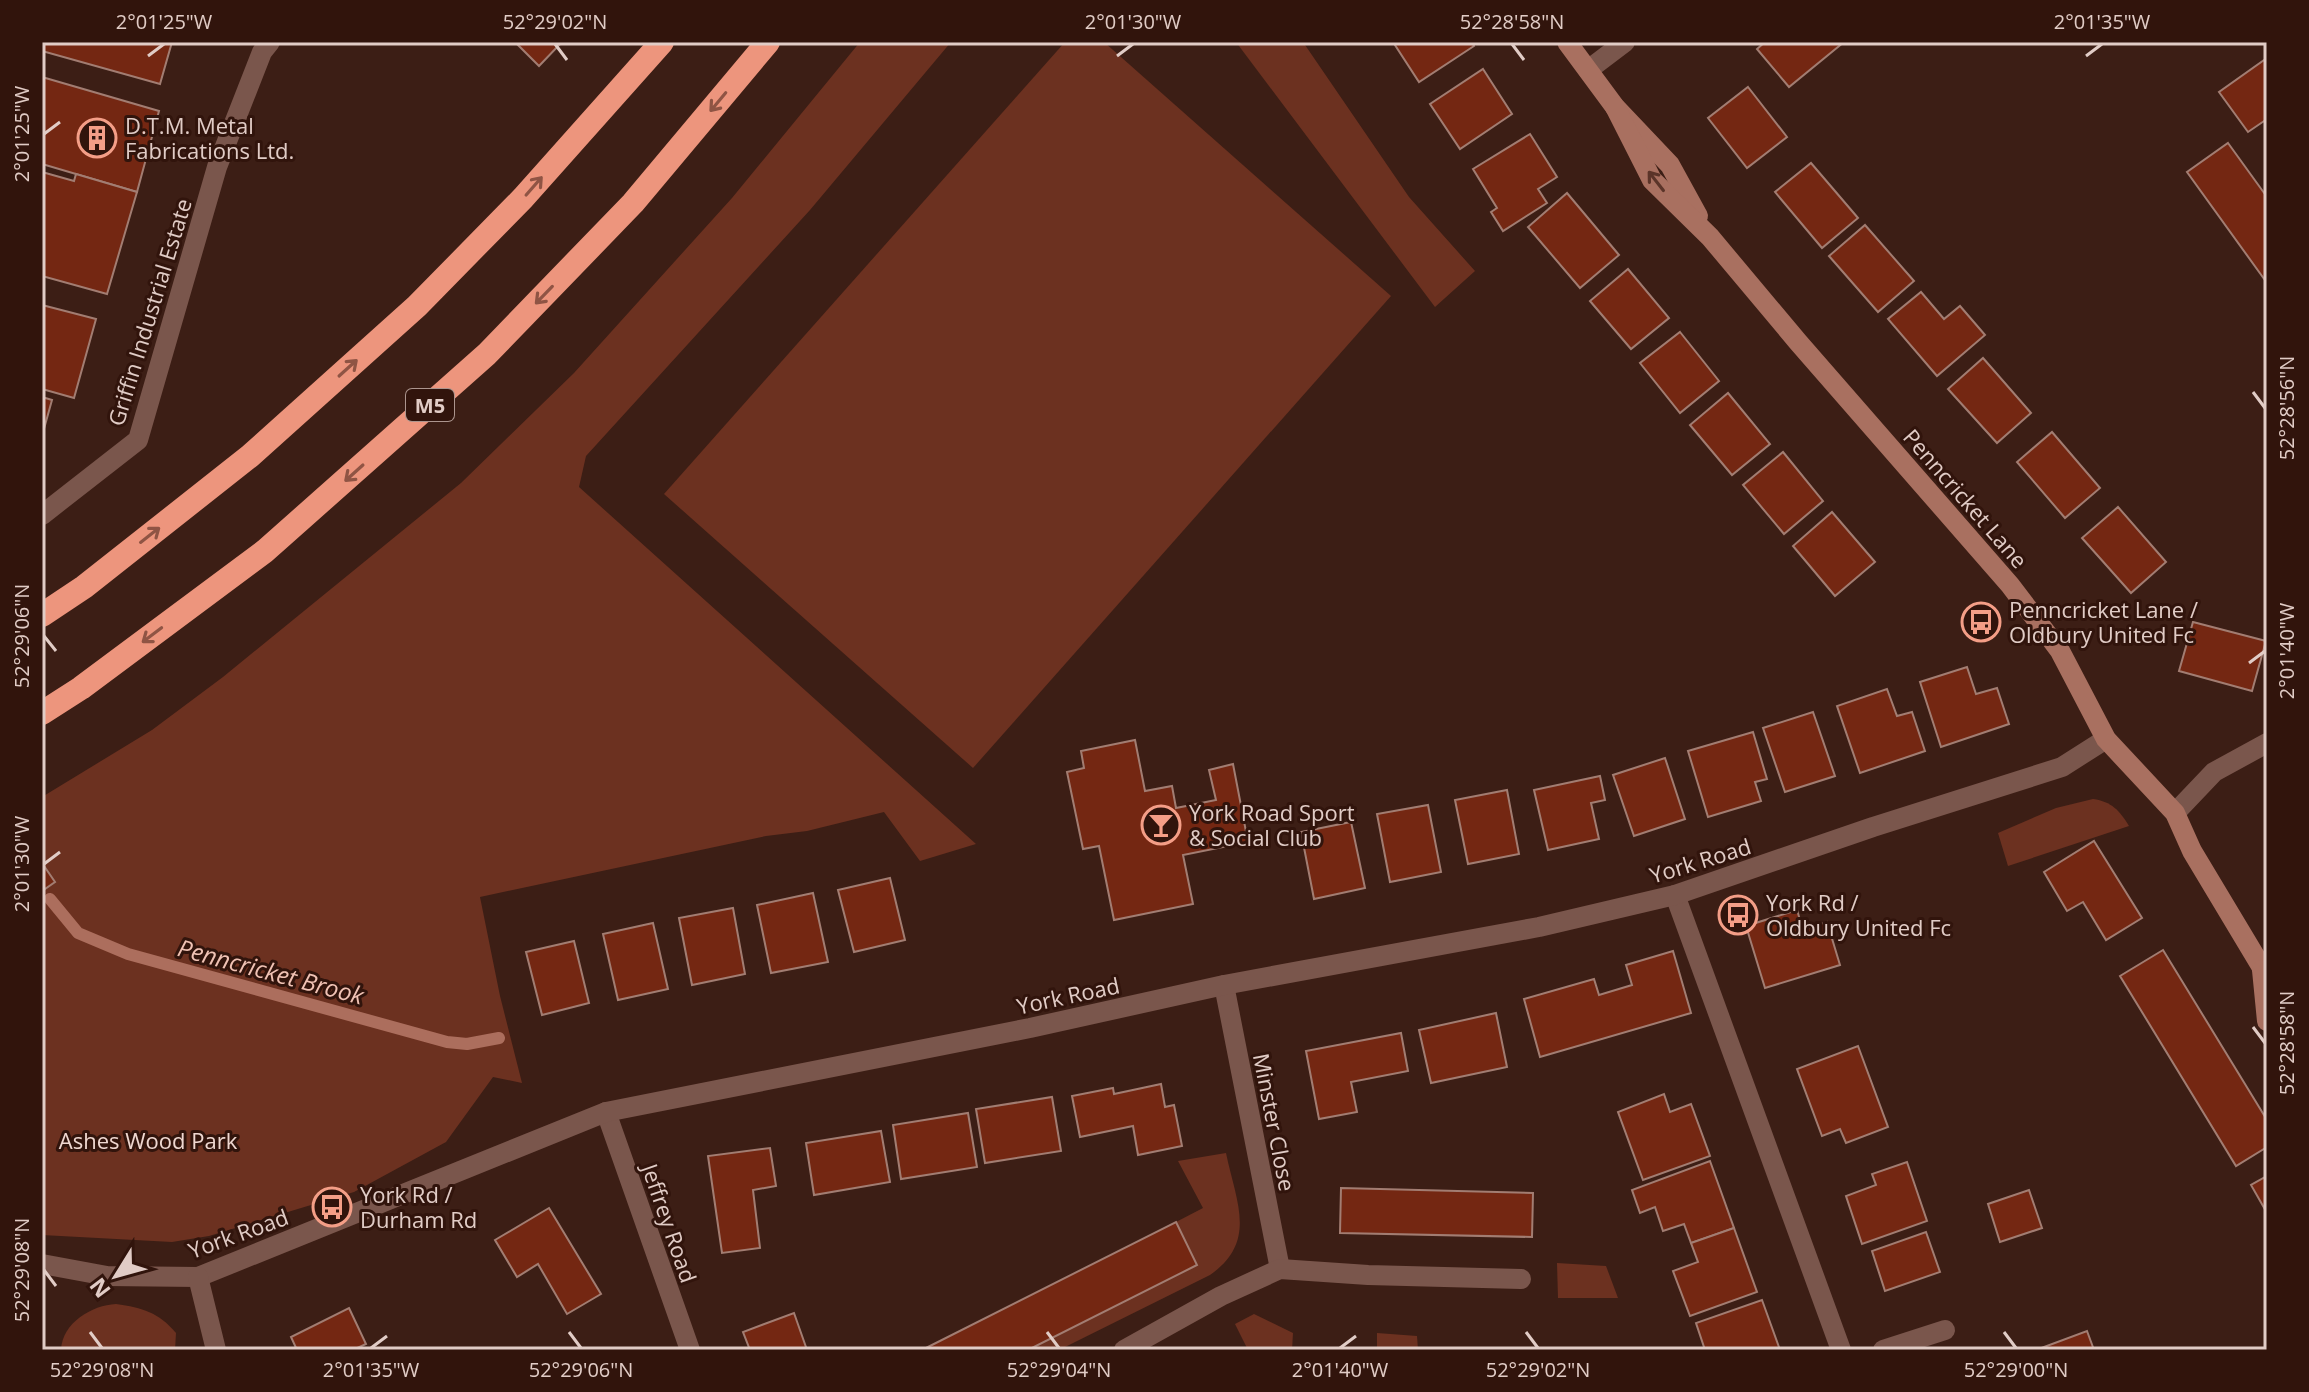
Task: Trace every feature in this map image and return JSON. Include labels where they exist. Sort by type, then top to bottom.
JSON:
[{"type":"highway","points":[[42,615],[84,587],[250,456],[417,306],[523,198],[662,42]]},
{"type":"highway","name":"M5","points":[[42,713],[81,688],[265,551],[487,354],[633,203],[768,42]]},
{"type":"street","name":"Griffin Industrial Estate","points":[[42,515],[138,440],[217,167],[262,52],[270,42]]},
{"type":"street","name":"Penncricket Lane","points":[[1567,42],[1615,107],[1652,180],[1710,237],[2010,585],[2060,651],[2106,739],[2175,813],[2192,851],[2265,973],[2267,1021]]},
{"type":"street","points":[[1588,70],[1625,42]]},
{"type":"street","name":"York Road","points":[[42,1264],[107,1276],[198,1277],[606,1112],[1030,1028],[1224,985],[1529,929],[1675,895],[2062,767],[2106,739]]},
{"type":"street","points":[[2175,813],[2214,772],[2267,743]]},
{"type":"street","points":[[1675,895],[1841,1350]]},
{"type":"street","name":"Minster Close","points":[[1224,985],[1280,1269]]},
{"type":"street","name":"Jeffrey Road","points":[[606,1112],[690,1350]]},
{"type":"street","points":[[1124,1350],[1221,1296],[1280,1269],[1521,1279]]},
{"type":"street","points":[[198,1277],[216,1350]]},
{"type":"street","points":[[1883,1350],[1945,1330]]},
{"type":"green space","name":"Ashes Wood Park","points":[[860,42],[951,42],[810,210],[586,456],[579,487],[976,844],[920,861],[884,812],[807,831],[766,836],[480,897],[522,1083],[493,1077],[446,1142],[354,1192],[209,1236],[172,1242],[42,1235],[42,797],[152,730],[223,677],[461,483],[574,373],[732,198]]},
{"type":"green space","points":[[1065,42],[1104,42],[1391,296],[973,768],[664,494]]},
{"type":"green space","points":[[1236,42],[1303,42],[1409,197],[1475,271],[1435,307]]},
{"type":"green space","points":[[2093,799],[2114,808],[2129,826],[2008,866],[1998,833],[2056,808]]},
{"type":"green space","points":[[1226,1153],[1240,1220],[1234,1248],[1225,1262],[1210,1275],[1059,1350],[1028,1350],[1197,1264],[1176,1222],[1203,1208],[1178,1161]]},
{"type":"green space","points":[[1557,1263],[1606,1266],[1618,1298],[1558,1298]]},
{"type":"green space","points":[[116,1304],[142,1309],[163,1320],[176,1333],[175,1350],[61,1350],[67,1332],[80,1317],[97,1308]]},
{"type":"green space","points":[[1254,1314],[1293,1333],[1292,1350],[1248,1350],[1235,1324]]},
{"type":"green space","points":[[1377,1333],[1417,1336],[1418,1350],[1377,1350]]},
{"type":"building","points":[[42,42],[172,42],[160,84],[42,51]]},
{"type":"building","points":[[522,42],[562,42],[539,66],[518,45]]},
{"type":"building","points":[[1393,42],[1472,42],[1474,46],[1419,82]]},
{"type":"building","points":[[1765,42],[1844,42],[1789,87],[1757,49]]},
{"type":"building","points":[[2267,58],[2267,119],[2248,132],[2219,92]]},
{"type":"building","points":[[1483,69],[1512,114],[1460,149],[1430,104]]},
{"type":"building","name":"D.T.M. Metal Fabrications Ltd.","points":[[42,77],[159,111],[137,192],[42,164]]},
{"type":"building","points":[[1748,87],[1787,137],[1747,168],[1708,118]]},
{"type":"building","points":[[1530,134],[1557,177],[1538,189],[1547,203],[1503,231],[1491,212],[1497,208],[1473,169]]},
{"type":"building","points":[[2228,143],[2267,197],[2267,283],[2187,172]]},
{"type":"building","points":[[1811,163],[1858,218],[1822,248],[1775,192]]},
{"type":"building","points":[[42,172],[74,181],[76,174],[137,192],[107,294],[42,276]]},
{"type":"building","points":[[1567,193],[1619,255],[1580,288],[1528,227]]},
{"type":"building","points":[[1865,225],[1914,281],[1878,312],[1829,256]]},
{"type":"building","points":[[1628,269],[1669,318],[1631,349],[1590,301]]},
{"type":"building","points":[[1921,292],[1944,319],[1960,306],[1985,335],[1937,376],[1888,319]]},
{"type":"building","points":[[42,305],[96,319],[74,398],[42,389]]},
{"type":"building","points":[[1680,332],[1719,381],[1680,413],[1640,363]]},
{"type":"building","points":[[1983,358],[2031,413],[1997,443],[1948,389]]},
{"type":"building","points":[[1728,393],[1770,444],[1732,475],[1690,425]]},
{"type":"building","points":[[42,397],[52,400],[42,436]]},
{"type":"building","points":[[2052,432],[2100,488],[2065,518],[2017,462]]},
{"type":"building","points":[[1783,452],[1823,501],[1784,534],[1743,485]]},
{"type":"building","points":[[2118,507],[2166,562],[2131,593],[2082,538]]},
{"type":"building","points":[[1832,512],[1875,562],[1835,596],[1793,546]]},
{"type":"building","points":[[2193,622],[2266,641],[2252,691],[2179,671]]},
{"type":"building","points":[[1967,667],[1976,694],[1997,688],[2009,724],[1941,747],[1920,682]]},
{"type":"building","points":[[1887,689],[1897,716],[1912,712],[1925,751],[1860,773],[1837,706]]},
{"type":"building","points":[[1813,712],[1835,776],[1785,792],[1763,728]]},
{"type":"building","points":[[1753,732],[1767,779],[1755,782],[1761,801],[1708,817],[1688,751]]},
{"type":"building","name":"York Road Sport & Social Club","points":[[1135,740],[1145,791],[1172,786],[1176,808],[1216,800],[1209,770],[1233,764],[1248,842],[1183,855],[1193,904],[1114,920],[1099,846],[1083,849],[1067,772],[1084,768],[1081,751]]},
{"type":"building","points":[[1665,758],[1685,819],[1634,836],[1613,775]]},
{"type":"building","points":[[1600,776],[1605,800],[1591,803],[1599,839],[1548,850],[1534,790]]},
{"type":"building","points":[[1507,790],[1519,854],[1468,864],[1455,800]]},
{"type":"building","points":[[1428,805],[1441,872],[1390,882],[1377,814]]},
{"type":"building","points":[[1351,822],[1365,888],[1314,899],[1301,832]]},
{"type":"building","points":[[2094,841],[2142,918],[2106,940],[2083,902],[2067,911],[2044,872]]},
{"type":"building","points":[[42,863],[55,882],[42,891]]},
{"type":"building","points":[[890,878],[905,940],[854,952],[838,890]]},
{"type":"building","points":[[813,893],[828,962],[771,973],[757,905]]},
{"type":"building","points":[[733,908],[745,974],[692,985],[679,918]]},
{"type":"building","points":[[1797,910],[1803,930],[1827,922],[1840,965],[1765,988],[1746,926]]},
{"type":"building","points":[[653,923],[668,989],[618,1000],[603,934]]},
{"type":"building","points":[[574,941],[589,1003],[542,1015],[526,952]]},
{"type":"building","points":[[2163,950],[2267,1120],[2267,1147],[2236,1166],[2120,976]]},
{"type":"building","points":[[1673,951],[1691,1013],[1540,1057],[1524,999],[1594,979],[1599,995],[1632,985],[1626,965]]},
{"type":"building","points":[[1496,1013],[1507,1067],[1431,1083],[1419,1030]]},
{"type":"building","points":[[1401,1033],[1408,1071],[1351,1082],[1357,1112],[1319,1119],[1306,1051]]},
{"type":"building","points":[[1858,1046],[1888,1127],[1846,1143],[1840,1129],[1822,1136],[1797,1069]]},
{"type":"building","points":[[1161,1084],[1165,1107],[1174,1105],[1182,1146],[1138,1155],[1133,1126],[1080,1137],[1072,1096],[1113,1088],[1114,1094]]},
{"type":"building","points":[[1664,1094],[1670,1112],[1691,1104],[1710,1156],[1643,1180],[1618,1112]]},
{"type":"building","points":[[1052,1097],[1061,1151],[985,1163],[976,1109]]},
{"type":"building","points":[[968,1113],[977,1167],[901,1179],[893,1125]]},
{"type":"building","points":[[881,1131],[890,1182],[814,1195],[806,1143]]},
{"type":"building","points":[[770,1148],[776,1186],[753,1190],[760,1248],[722,1253],[708,1156]]},
{"type":"building","points":[[1710,1161],[1734,1228],[1691,1243],[1684,1224],[1663,1231],[1655,1207],[1640,1213],[1632,1190]]},
{"type":"building","points":[[1907,1162],[1927,1221],[1862,1244],[1846,1196],[1876,1185],[1872,1174]]},
{"type":"building","points":[[2267,1176],[2267,1213],[2251,1185]]},
{"type":"building","points":[[1341,1188],[1533,1193],[1532,1237],[1340,1233]]},
{"type":"building","points":[[2029,1190],[2042,1228],[2000,1242],[1988,1204]]},
{"type":"building","points":[[549,1208],[601,1294],[567,1314],[538,1264],[517,1277],[495,1240]]},
{"type":"building","points":[[1176,1222],[1197,1265],[1028,1350],[922,1350]]},
{"type":"building","points":[[1734,1228],[1757,1292],[1690,1316],[1673,1271],[1698,1262],[1691,1243]]},
{"type":"building","points":[[1926,1232],[1940,1272],[1885,1291],[1872,1251]]},
{"type":"building","points":[[1762,1300],[1780,1350],[1705,1350],[1696,1323]]},
{"type":"building","points":[[349,1308],[366,1344],[353,1350],[297,1350],[291,1337]]},
{"type":"building","points":[[794,1313],[807,1350],[750,1350],[743,1332]]},
{"type":"building","points":[[2087,1331],[2094,1350],[2036,1350]]},
{"type":"waterway","name":"Penncricket Brook","points":[[50,899],[78,933],[128,954],[447,1042],[467,1044],[499,1038]]},
{"type":"place","name":"D.T.M. Metal Fabrications Ltd.","points":[[97,138]]},
{"type":"place","name":"Penncricket Lane / Oldbury United Fc","points":[[1981,622]]},
{"type":"place","name":"York Road Sport & Social Club","points":[[1161,825]]},
{"type":"place","name":"York Rd / Oldbury United Fc","points":[[1738,915]]},
{"type":"place","name":"York Rd / Durham Rd","points":[[332,1207]]}]
